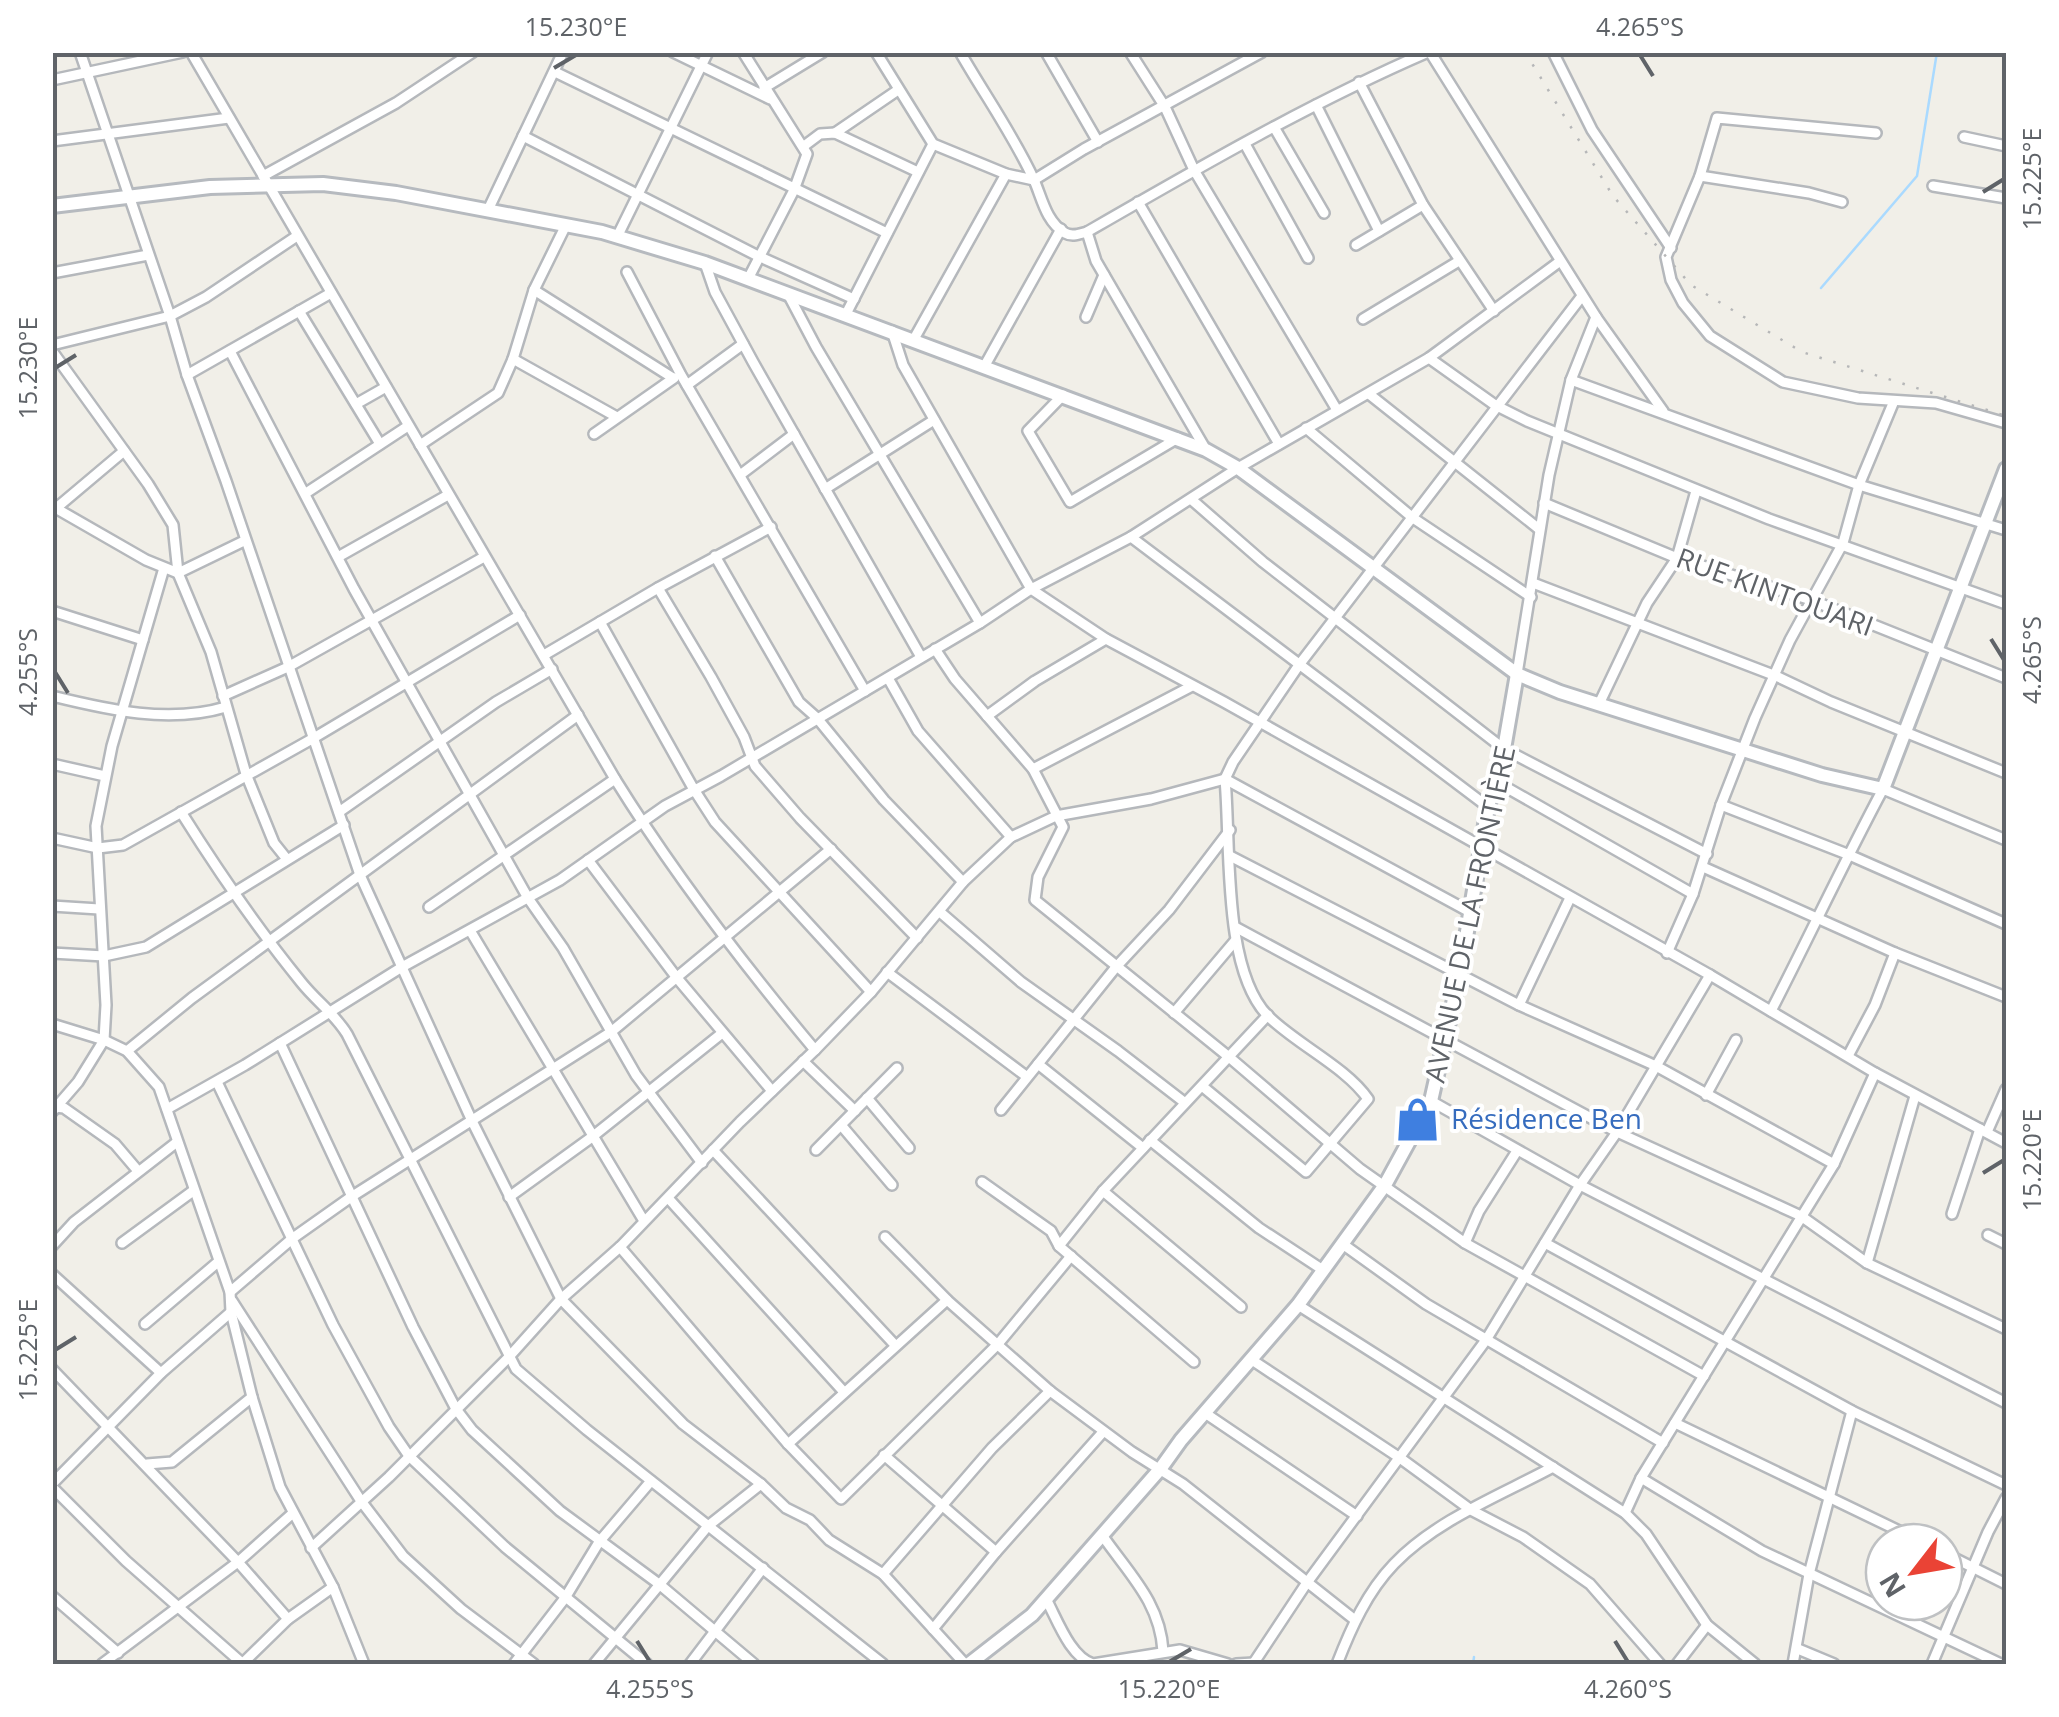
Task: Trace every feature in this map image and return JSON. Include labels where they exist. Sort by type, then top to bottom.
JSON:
[{"type":"street","points":[[80,52],[187,376],[360,875],[508,1197],[561,1299],[683,1424],[786,1508],[810,1520],[829,1540],[883,1574],[967,1664]]},
{"type":"street","points":[[52,80],[182,52]]},
{"type":"street","points":[[191,52],[614,779],[726,938],[815,1050]]},
{"type":"street","points":[[265,181],[381,111],[457,56],[473,52]]},
{"type":"street","points":[[488,210],[563,52]]},
{"type":"street","points":[[673,52],[770,99]]},
{"type":"street","points":[[618,235],[708,52]]},
{"type":"street","points":[[742,52],[804,146],[807,158],[748,279]]},
{"type":"street","points":[[764,88],[823,52]]},
{"type":"street","points":[[876,52],[934,144],[1006,174],[1034,180],[1262,52]]},
{"type":"street","points":[[960,52],[1034,180],[1042,204],[1061,229],[1075,235],[1087,232],[1359,82],[1429,52],[1558,262],[1665,413]]},
{"type":"street","points":[[1046,52],[1098,142]]},
{"type":"street","points":[[1130,52],[1165,107],[1194,170],[1337,410]]},
{"type":"street","points":[[1553,52],[1592,130],[1671,248]]},
{"type":"street","points":[[555,72],[887,233]]},
{"type":"street","points":[[1359,82],[1423,205],[1494,310]]},
{"type":"street","points":[[836,133],[898,90]]},
{"type":"street","points":[[1316,105],[1379,231]]},
{"type":"street","points":[[52,141],[229,118]]},
{"type":"street","points":[[1876,133],[1717,118],[1700,176],[1666,257],[1671,280],[1683,303],[1710,336],[1783,382],[1810,390],[1936,403],[2006,423]]},
{"type":"street","points":[[1274,126],[1324,213]]},
{"type":"street","points":[[804,146],[820,134],[836,133],[918,172]]},
{"type":"street","points":[[523,136],[758,256],[854,299]]},
{"type":"street","points":[[1975,136],[1964,137],[2006,146]]},
{"type":"street","points":[[846,314],[934,144]]},
{"type":"street","points":[[1245,144],[1308,258]]},
{"type":"street","points":[[914,339],[1006,174]]},
{"type":"street","points":[[1700,176],[1842,202]]},
{"type":"street","points":[[52,206],[265,181],[348,186],[618,235],[846,314],[1206,450],[1238,468],[1517,674],[1742,749],[1883,789],[2006,840]]},
{"type":"street","points":[[1933,186],[2006,198]]},
{"type":"street","points":[[1138,202],[1279,444]]},
{"type":"street","points":[[1356,245],[1423,205]]},
{"type":"street","points":[[420,445],[498,394],[534,290],[566,225]]},
{"type":"street","points":[[984,366],[1061,229]]},
{"type":"street","points":[[1087,232],[1104,275],[1206,450]]},
{"type":"street","points":[[286,858],[274,844],[246,774],[210,652],[178,572],[173,525],[52,348],[170,316],[206,297],[296,236]]},
{"type":"street","points":[[52,273],[148,255]]},
{"type":"street","points":[[1363,318],[1460,262]]},
{"type":"street","points":[[167,1109],[402,967],[528,898],[693,788],[752,758],[1032,589],[1132,538],[1238,468],[1429,358],[1558,262]]},
{"type":"street","points":[[706,264],[715,292],[743,344],[921,657]]},
{"type":"street","points":[[627,272],[677,377]]},
{"type":"street","points":[[1086,317],[1104,275]]},
{"type":"street","points":[[534,290],[687,385],[864,691]]},
{"type":"street","points":[[187,376],[331,293]]},
{"type":"street","points":[[788,294],[980,623]]},
{"type":"street","points":[[1202,1086],[1304,1172],[1368,1096],[1268,1015],[1248,989],[1235,942],[1225,780],[1299,665],[1582,296]]},
{"type":"street","points":[[299,311],[380,444]]},
{"type":"street","name":"AVENUE DE LA FRONTIÈRE","points":[[967,1664],[1010,1634],[1046,1599],[1298,1305],[1386,1185],[1431,1101],[1460,973],[1488,807],[1504,749],[1544,503],[1571,380],[1596,317]]},
{"type":"street","points":[[892,331],[898,354],[1032,589],[1106,639],[1710,975],[1915,1096],[2006,1143]]},
{"type":"street","points":[[687,385],[743,344]]},
{"type":"street","points":[[230,351],[373,622],[503,856],[649,1091],[702,1163]]},
{"type":"street","points":[[1429,358],[1495,405],[1560,434],[1696,490],[2006,604]]},
{"type":"street","points":[[513,359],[615,416]]},
{"type":"street","points":[[594,434],[677,377]]},
{"type":"street","points":[[1571,380],[1859,485],[2006,530]]},
{"type":"street","points":[[356,404],[386,387]]},
{"type":"street","points":[[1369,394],[1539,529]]},
{"type":"street","points":[[1063,395],[1028,431],[1070,502],[1178,438]]},
{"type":"street","points":[[1667,953],[1693,894],[1742,749],[1811,600],[1843,543],[1859,485],[1894,401]]},
{"type":"street","points":[[825,489],[934,420]]},
{"type":"street","points":[[306,494],[408,426]]},
{"type":"street","points":[[1306,428],[1413,518],[1531,597]]},
{"type":"street","points":[[740,475],[794,434]]},
{"type":"street","points":[[124,451],[54,509],[178,572],[244,541]]},
{"type":"street","points":[[1771,1011],[1883,789],[2006,469]]},
{"type":"street","points":[[1599,704],[1636,625],[1677,558],[1696,490]]},
{"type":"street","points":[[338,557],[448,495]]},
{"type":"street","points":[[1192,500],[1263,562],[1504,749],[1707,854]]},
{"type":"street","name":"RUE KINTOUARI","points":[[1544,503],[1677,558],[1811,600],[2006,678]]},
{"type":"street","points":[[544,655],[771,527]]},
{"type":"street","points":[[1132,538],[1488,807]]},
{"type":"street","points":[[715,556],[800,702],[884,800],[963,882]]},
{"type":"street","points":[[223,696],[373,622],[484,557]]},
{"type":"street","points":[[54,1109],[78,1082],[104,1040],[104,956],[96,826],[122,710],[164,568]]},
{"type":"street","points":[[1533,583],[1776,676],[2006,774]]},
{"type":"street","points":[[658,588],[711,676],[763,777],[918,938]]},
{"type":"street","points":[[52,611],[144,640]]},
{"type":"street","points":[[52,838],[98,848],[122,845],[312,739],[520,614]]},
{"type":"street","points":[[600,622],[715,822],[871,992]]},
{"type":"street","points":[[986,716],[1106,639]]},
{"type":"street","points":[[935,649],[986,716],[1034,769],[1063,826],[1038,877],[1035,900],[1229,1057],[1330,1145],[1466,1242],[1704,1376]]},
{"type":"street","points":[[339,812],[552,668]]},
{"type":"street","points":[[888,678],[918,732],[1012,837]]},
{"type":"street","points":[[1034,769],[1192,686]]},
{"type":"street","points":[[52,696],[122,710],[180,716],[226,707]]},
{"type":"street","points":[[128,1051],[270,940],[578,714]]},
{"type":"street","points":[[52,764],[105,776]]},
{"type":"street","points":[[429,906],[614,779]]},
{"type":"street","points":[[312,1548],[456,1410],[561,1299],[620,1247],[815,1050],[871,992],[963,882],[1012,837],[1056,816],[1151,799],[1225,780],[1470,912]]},
{"type":"street","points":[[1496,781],[1693,894]]},
{"type":"street","points":[[1721,805],[1847,854],[2006,924]]},
{"type":"street","points":[[181,812],[232,893],[302,984],[332,1010],[373,1082],[508,1358],[537,1389],[883,1664]]},
{"type":"street","points":[[52,953],[104,956],[161,940],[344,825]]},
{"type":"street","points":[[1001,1110],[1116,967],[1169,910],[1230,830]]},
{"type":"street","points":[[230,1295],[293,1238],[351,1198],[612,1032],[831,850]]},
{"type":"street","points":[[1230,856],[1518,1005],[1656,1066],[1834,1164]]},
{"type":"street","points":[[588,860],[721,1034],[772,1091]]},
{"type":"street","points":[[1702,867],[1894,953],[2006,997]]},
{"type":"street","points":[[1518,1005],[1570,898]]},
{"type":"street","points":[[52,906],[100,910]]},
{"type":"street","points":[[940,912],[1020,982],[1184,1102]]},
{"type":"street","points":[[1235,927],[1617,1132],[1801,1216],[1868,1263],[2006,1329]]},
{"type":"street","points":[[471,932],[644,1222]]},
{"type":"street","points":[[1174,1014],[1235,942]]},
{"type":"street","points":[[1848,1056],[1875,1005],[1894,953]]},
{"type":"street","points":[[888,972],[1026,1076]]},
{"type":"street","points":[[1236,1664],[1254,1664],[1306,1584],[1486,1340],[1710,975]]},
{"type":"street","points":[[1059,1246],[1103,1191],[1268,1015]]},
{"type":"street","points":[[52,1024],[128,1051],[159,1087],[230,1295],[361,1501],[402,1556],[534,1664]]},
{"type":"street","points":[[508,1197],[592,1137],[721,1034]]},
{"type":"street","points":[[1706,1095],[1736,1040]]},
{"type":"street","points":[[280,1043],[351,1198],[456,1410],[472,1430],[600,1542],[659,1584],[754,1664]]},
{"type":"street","points":[[804,1061],[855,1110]]},
{"type":"street","points":[[1038,1064],[1259,1228],[1323,1270]]},
{"type":"street","points":[[816,1150],[897,1068]]},
{"type":"street","points":[[1625,1512],[1641,1478],[1834,1164],[1874,1073]]},
{"type":"street","points":[[216,1082],[334,1324],[389,1427],[409,1456],[444,1492],[647,1664]]},
{"type":"street","points":[[1952,1214],[1984,1131],[2006,1089]]},
{"type":"street","points":[[1868,1263],[1915,1096]]},
{"type":"street","points":[[867,1098],[909,1148]]},
{"type":"street","points":[[1431,1101],[1580,1185],[2006,1403]]},
{"type":"street","points":[[54,1109],[64,1108],[114,1144],[138,1172]]},
{"type":"street","points":[[841,1125],[892,1185]]},
{"type":"street","points":[[52,1246],[74,1222],[177,1142]]},
{"type":"street","points":[[713,1150],[895,1344]]},
{"type":"street","points":[[1466,1242],[1479,1211],[1518,1151]]},
{"type":"street","points":[[982,1182],[1051,1231],[1059,1246],[1194,1362]]},
{"type":"street","points":[[122,1243],[193,1190]]},
{"type":"street","points":[[1103,1191],[1241,1307]]},
{"type":"street","points":[[668,1198],[843,1391]]},
{"type":"street","points":[[1988,1236],[2006,1244]]},
{"type":"street","points":[[886,1238],[946,1300],[1050,1392],[1211,1504],[1355,1620]]},
{"type":"street","points":[[1545,1243],[1852,1411],[2006,1485]]},
{"type":"street","points":[[1344,1245],[1426,1304],[1663,1443]]},
{"type":"street","points":[[620,1247],[788,1444],[841,1498],[998,1344],[1071,1256]]},
{"type":"street","points":[[145,1324],[218,1262]]},
{"type":"street","points":[[52,1274],[161,1373]]},
{"type":"street","points":[[230,1295],[252,1397],[280,1486],[332,1587],[364,1664]]},
{"type":"street","points":[[788,1444],[946,1300]]},
{"type":"street","points":[[1298,1305],[1625,1512],[1646,1534],[1706,1624],[1755,1664]]},
{"type":"street","points":[[231,1312],[161,1373],[52,1486],[178,1608],[243,1664],[288,1619],[332,1587]]},
{"type":"street","points":[[1252,1360],[1471,1510],[1534,1544],[1590,1584],[1660,1664]]},
{"type":"street","points":[[52,1369],[288,1619]]},
{"type":"street","points":[[883,1574],[992,1448],[1050,1392]]},
{"type":"street","points":[[144,1463],[155,1466],[172,1462],[252,1397]]},
{"type":"street","points":[[1793,1664],[1809,1574],[1852,1411]]},
{"type":"street","points":[[1205,1413],[1357,1516]]},
{"type":"street","points":[[1675,1423],[1882,1522]]},
{"type":"street","points":[[934,1629],[996,1552],[1104,1432]]},
{"type":"street","points":[[884,1455],[996,1552]]},
{"type":"street","points":[[1337,1664],[1355,1620],[1394,1564],[1471,1510],[1554,1468]]},
{"type":"street","points":[[1641,1478],[1762,1551],[2001,1664]]},
{"type":"street","points":[[514,1664],[566,1598],[600,1542],[651,1482]]},
{"type":"street","points":[[594,1664],[708,1526],[761,1484]]},
{"type":"street","points":[[1932,1664],[1972,1566],[2006,1498]]},
{"type":"street","points":[[102,1664],[238,1562],[293,1513]]},
{"type":"street","points":[[1102,1535],[1155,1609],[1162,1628],[1163,1651]]},
{"type":"street","points":[[1964,1562],[2006,1584]]},
{"type":"street","points":[[690,1664],[763,1568]]},
{"type":"street","points":[[52,1596],[118,1653]]},
{"type":"street","points":[[1046,1599],[1085,1662],[1180,1650],[1228,1664]]},
{"type":"street","points":[[1677,1664],[1706,1624]]},
{"type":"street","points":[[1798,1650],[1834,1664]]},
{"type":"waterway","points":[[1821,288],[1917,176],[1937,52]]},
{"type":"waterway","points":[[1473,1664],[1474,1657]]},
{"type":"railway","points":[[1525,52],[1613,196],[1691,285],[1802,352],[2006,416]]},
{"type":"place","name":"Résidence Ben","points":[[1418,1119]]}]
